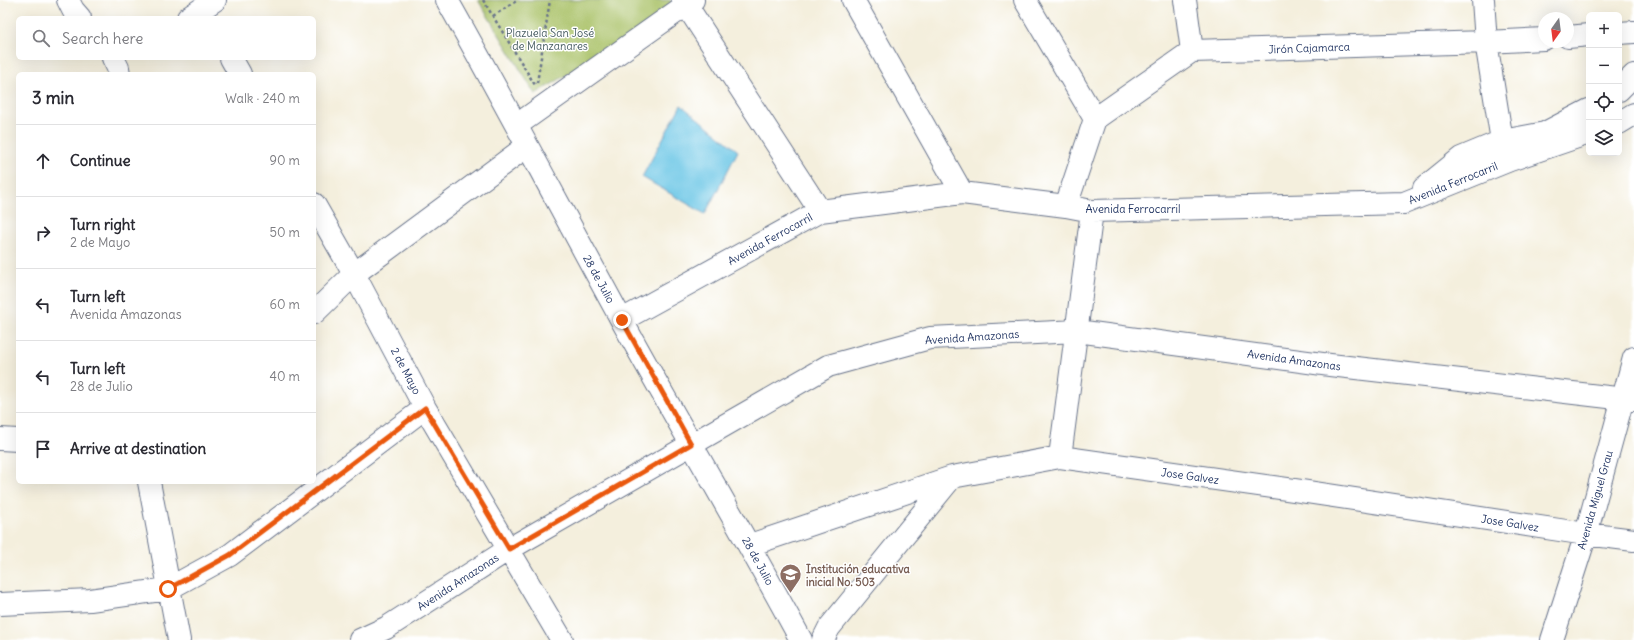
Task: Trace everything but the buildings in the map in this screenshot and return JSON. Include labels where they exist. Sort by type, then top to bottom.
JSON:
[{"type":"street","points":[[68,0],[78,16]]},
{"type":"street","name":"28 de Julio","points":[[447,0],[517,125],[622,320],[691,444],[750,545],[801,640]]},
{"type":"street","points":[[853,0],[962,193]]},
{"type":"street","points":[[1025,0],[1095,119]]},
{"type":"street","points":[[1066,206],[1095,119],[1192,51],[1185,0]]},
{"type":"street","points":[[1483,0],[1486,42],[1502,141]]},
{"type":"street","points":[[517,125],[687,2],[820,211]]},
{"type":"street","points":[[1622,33],[1634,32]]},
{"type":"street","points":[[1574,36],[1586,35]]},
{"type":"street","name":"Jirón Cajamarca","points":[[1192,51],[1486,42],[1538,38]]},
{"type":"street","points":[[232,60],[239,72]]},
{"type":"street","points":[[1622,87],[1634,74]]},
{"type":"street","points":[[1404,203],[1461,158],[1502,141],[1545,133],[1586,112]]},
{"type":"street","points":[[1622,121],[1634,114]]},
{"type":"street","name":"Avenida Ferrocarril","points":[[622,320],[820,211],[962,193],[1066,206],[1092,211],[1404,203],[1510,160],[1586,134]]},
{"type":"street","points":[[316,311],[354,274],[527,146]]},
{"type":"street","name":"2 de Mayo","points":[[316,208],[354,274],[425,408],[562,640]]},
{"type":"street","points":[[1060,457],[1092,211]]},
{"type":"street","name":"Avenida Amazonas","points":[[360,640],[388,634],[509,549],[828,366],[930,338],[1077,331],[1330,365],[1629,399]]},
{"type":"street","name":"Avenida Miguel Grau","points":[[1552,640],[1629,399],[1634,358]]},
{"type":"street","points":[[0,604],[90,600],[168,589],[230,555],[425,408]]},
{"type":"street","points":[[0,439],[16,440]]},
{"type":"street","name":"Jose Galvez","points":[[750,545],[952,477],[1060,457],[1634,540]]},
{"type":"street","points":[[823,640],[829,628],[952,477]]},
{"type":"street","points":[[149,484],[168,589],[179,640]]},
{"type":"path","points":[[483,0],[537,88]]},
{"type":"path","points":[[493,16],[518,0]]},
{"type":"path","points":[[537,88],[550,0]]},
{"type":"path","points":[[537,88],[543,84]]},
{"type":"green space","name":"Plazuela San José de Manzanares","points":[[478,0],[670,0],[676,10],[535,94]]},
{"type":"water","points":[[681,105],[738,151],[705,214],[642,177]]},
{"type":"place","name":"Institución educativa inicial No. 503","points":[[791,594]]},
{"type":"route","points":[[168,589],[230,555],[425,408],[509,549],[691,444],[622,320]]}]
